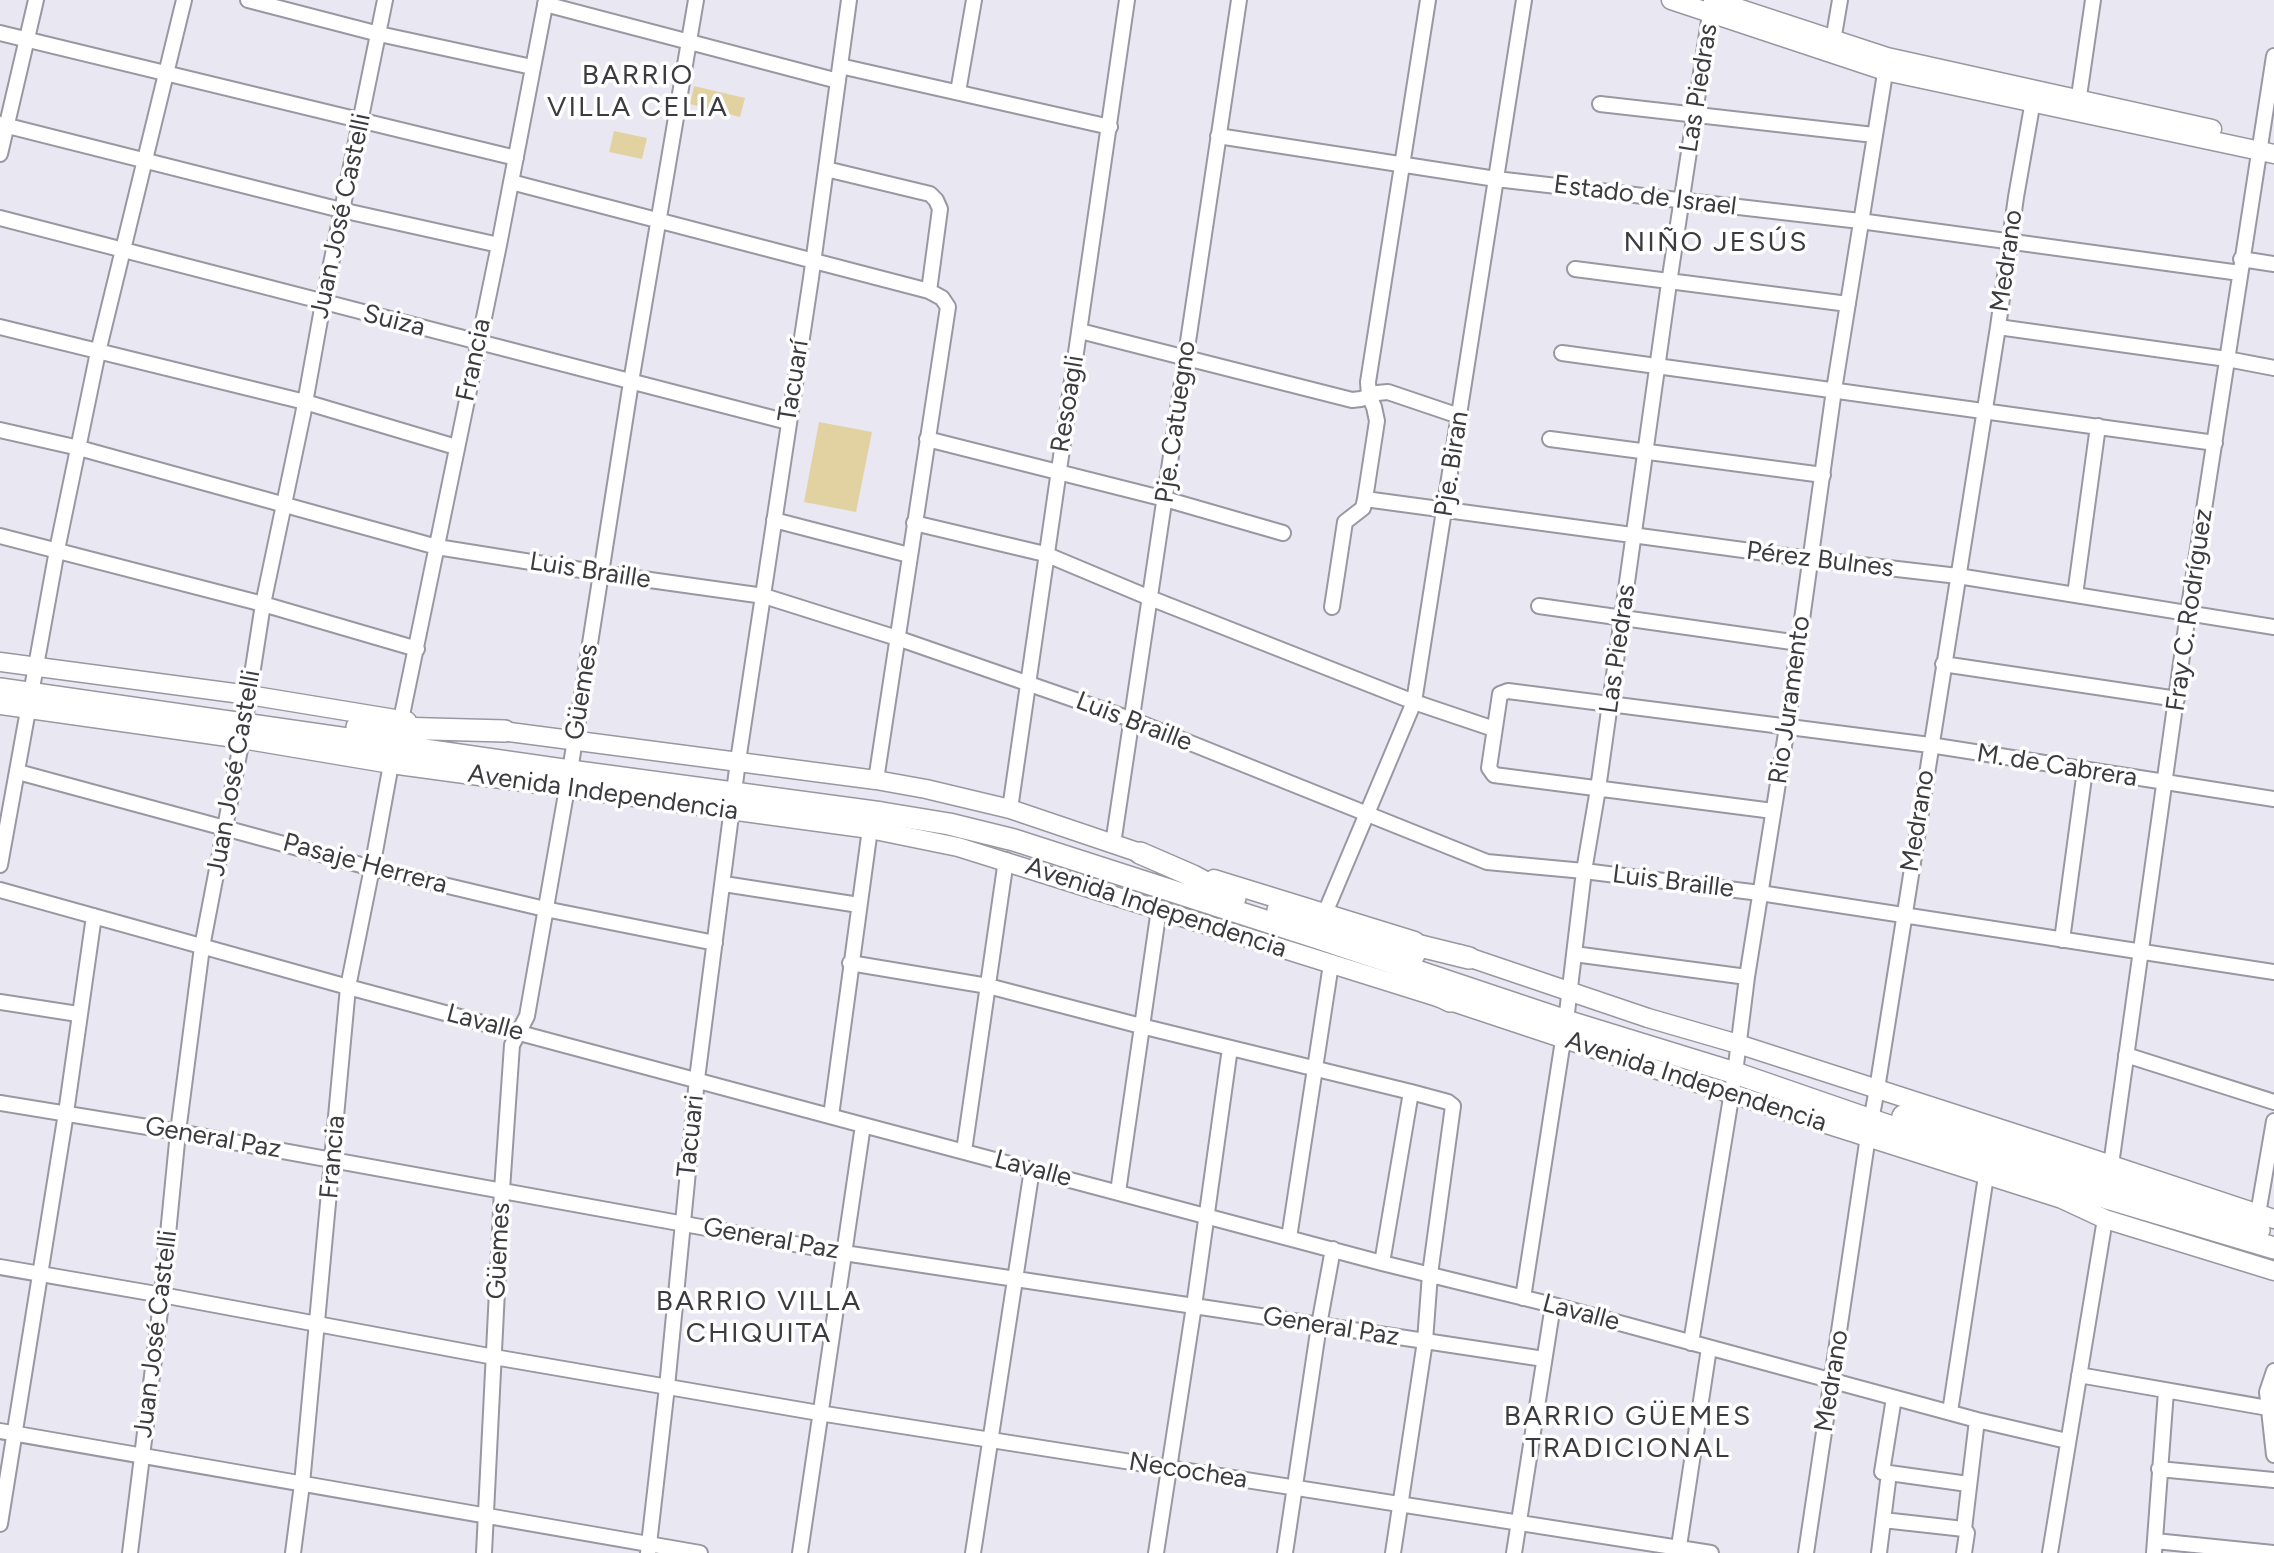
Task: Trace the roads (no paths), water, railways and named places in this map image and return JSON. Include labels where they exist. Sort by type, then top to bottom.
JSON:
[{"type":"highway","name":"Avenida Independencia","points":[[0,676],[33,688]]},
{"type":"highway","name":"Avenida Independencia","points":[[0,689],[33,688],[245,717],[357,727],[570,764]]},
{"type":"highway","name":"Avenida Independencia","points":[[245,717],[384,744],[570,764],[735,787],[880,803],[996,824],[1075,845],[1320,924],[1567,1014],[1872,1113],[2179,1221],[2274,1248]]},
{"type":"highway","points":[[357,727],[505,731]]},
{"type":"highway","points":[[384,744],[446,757],[512,779]]},
{"type":"highway","name":"Avenida Independencia","points":[[735,787],[949,824],[1320,924]]},
{"type":"highway","points":[[1140,853],[1202,880],[1235,898]]},
{"type":"highway","points":[[1320,924],[1469,958]]},
{"type":"highway","points":[[1320,924],[1450,1001]]},
{"type":"highway","name":"Avenida Independencia","points":[[1872,1113],[2169,1199],[2274,1235]]},
{"type":"highway","points":[[2057,1147],[2169,1199]]},
{"type":"highway","points":[[2063,1199],[2129,1214],[2179,1221]]},
{"type":"main road","points":[[1671,0],[1712,5],[1886,64],[2267,147]]},
{"type":"main road","name":"Avenida Independencia","points":[[0,662],[33,688],[0,705]]},
{"type":"main road","name":"Avenida Independencia","points":[[245,717],[391,764],[512,779],[570,764]]},
{"type":"main road","name":"Avenida Independencia","points":[[245,717],[401,720],[505,731],[570,764],[735,787],[870,829],[1006,860],[1450,1001],[1567,1014],[1648,1018],[1735,1068],[1872,1113],[2057,1147],[2266,1217]]},
{"type":"main road","name":"Avenida Independencia","points":[[735,787],[876,780],[926,789],[1010,809],[1140,853],[1237,887],[1320,924]]},
{"type":"main road","name":"Avenida Independencia","points":[[1469,958],[1567,1014]]},
{"type":"main road","name":"Avenida Independencia","points":[[1872,1113],[1986,1176],[2063,1199],[2105,1219],[2274,1271]]},
{"type":"street","points":[[0,154],[3,125],[36,0]]},
{"type":"street","points":[[0,865],[57,550],[99,352],[184,0]]},
{"type":"street","points":[[247,0],[379,34],[532,67]]},
{"type":"street","name":"Juan José Castelli","points":[[130,1553],[202,947],[226,827],[263,604],[385,0]]},
{"type":"street","name":"Güemes","points":[[484,1553],[512,1045],[527,1016],[696,0]]},
{"type":"street","name":"Tacuarí","points":[[735,787],[849,0]]},
{"type":"street","points":[[958,92],[974,0]]},
{"type":"street","name":"Resoagli","points":[[1010,809],[1127,0]]},
{"type":"street","name":"Pje. Catuegno","points":[[1113,844],[1239,0]]},
{"type":"street","points":[[1332,607],[1345,523],[1363,508],[1365,499],[1377,421],[1369,396],[1368,382],[1427,0]]},
{"type":"street","name":"Pje. Biran","points":[[1320,924],[1414,702],[1524,0]]},
{"type":"street","points":[[1832,47],[1840,0]]},
{"type":"street","points":[[2078,105],[2093,0]]},
{"type":"street","points":[[545,2],[838,81]]},
{"type":"street","name":"Francia","points":[[401,720],[499,245],[545,2]]},
{"type":"street","name":"Las Piedras","points":[[1523,1298],[1567,1014],[1584,872],[1623,618],[1681,200],[1712,5]]},
{"type":"street","points":[[0,33],[516,158]]},
{"type":"street","name":"Fray C. Rodríguez","points":[[2111,1166],[2188,613],[2241,266],[2267,147],[2274,56]]},
{"type":"street","name":"Rio Juramento","points":[[1691,1343],[1787,727],[1834,390],[1886,64]]},
{"type":"street","points":[[840,66],[1110,127]]},
{"type":"street","name":"Medrano","points":[[1807,1553],[1872,1113],[2034,96]]},
{"type":"street","points":[[1600,104],[1874,135]]},
{"type":"street","points":[[3,125],[341,210],[499,245]]},
{"type":"street","name":"Estado de Israel","points":[[1218,136],[1496,180],[2241,266],[2274,264]]},
{"type":"street","points":[[826,169],[930,194],[936,200],[940,209],[929,290]]},
{"type":"street","points":[[511,182],[929,290],[942,298],[948,307],[876,780]]},
{"type":"street","name":"Suiza","points":[[0,218],[788,422]]},
{"type":"street","points":[[1575,269],[1848,304]]},
{"type":"street","points":[[0,327],[305,402],[456,447]]},
{"type":"street","points":[[1998,327],[2274,368]]},
{"type":"street","points":[[1080,331],[1352,400],[1362,400],[1377,393],[1388,392],[1459,416]]},
{"type":"street","points":[[1562,353],[2215,443]]},
{"type":"street","points":[[2076,595],[2098,426]]},
{"type":"street","name":"Luis Braille","points":[[0,429],[79,448],[437,547],[764,596],[897,638],[1133,720],[1487,862],[1760,893],[2274,972]]},
{"type":"street","points":[[927,439],[1165,499],[1283,533]]},
{"type":"street","points":[[1550,439],[1823,475]]},
{"type":"street","name":"Pérez Bulnes","points":[[1365,499],[1810,559],[1958,576],[2274,627]]},
{"type":"street","points":[[774,520],[909,555]]},
{"type":"street","points":[[914,523],[1045,555],[1414,702],[1494,729],[1489,768],[1494,775],[1773,811]]},
{"type":"street","points":[[0,536],[263,604],[417,649]]},
{"type":"street","points":[[1539,606],[1799,643]]},
{"type":"street","points":[[1943,664],[2177,699]]},
{"type":"street","name":"M. de Cabrera","points":[[1494,729],[1500,694],[1508,691],[1930,745],[2274,799]]},
{"type":"street","name":"Francia","points":[[293,1553],[302,1484],[348,987],[391,764]]},
{"type":"street","points":[[2062,940],[2085,770]]},
{"type":"street","name":"Pasaje Herrera","points":[[18,772],[373,868],[545,909],[715,943]]},
{"type":"street","name":"Tacuari","points":[[648,1548],[667,1387],[697,1079],[735,787]]},
{"type":"street","points":[[831,1116],[870,829]]},
{"type":"street","points":[[964,1151],[1006,860]]},
{"type":"street","points":[[724,884],[859,905]]},
{"type":"street","name":"Lavalle","points":[[0,890],[348,987],[863,1125],[1333,1250],[1553,1305],[1977,1420],[2067,1441]]},
{"type":"street","points":[[1118,1192],[1159,909]]},
{"type":"street","points":[[0,1524],[66,1113],[93,916]]},
{"type":"street","points":[[1574,954],[1747,977]]},
{"type":"street","points":[[850,963],[988,986],[1411,1091],[1453,1106],[1430,1274],[1425,1342],[1393,1553]]},
{"type":"street","points":[[1289,1238],[1331,964]]},
{"type":"street","points":[[0,1002],[78,1014]]},
{"type":"street","points":[[1156,1553],[1195,1306],[1230,1048]]},
{"type":"street","points":[[2126,1055],[2274,1102]]},
{"type":"street","points":[[1382,1262],[1411,1091]]},
{"type":"street","name":"General Paz","points":[[0,1103],[333,1159],[844,1253],[1544,1359]]},
{"type":"street","points":[[2266,1217],[2274,1121]]},
{"type":"street","points":[[800,1553],[863,1125]]},
{"type":"street","points":[[973,1553],[1032,1169]]},
{"type":"street","points":[[1951,1412],[1986,1176]]},
{"type":"street","points":[[2050,1553],[2105,1219]]},
{"type":"street","points":[[1285,1553],[1333,1250]]},
{"type":"street","points":[[0,1266],[494,1357]]},
{"type":"street","points":[[1514,1553],[1553,1305]]},
{"type":"street","points":[[1678,1550],[1709,1348]]},
{"type":"street","name":"Necochea","points":[[494,1357],[819,1413],[1520,1522],[1678,1550],[1711,1553]]},
{"type":"street","points":[[2274,1371],[2267,1392],[2272,1409],[2274,1455]]},
{"type":"street","points":[[2079,1375],[2272,1409]]},
{"type":"street","points":[[2166,1391],[2154,1547],[2274,1553]]},
{"type":"street","points":[[1894,1398],[1882,1472],[1968,1484]]},
{"type":"street","points":[[1964,1553],[1968,1484],[1977,1420]]},
{"type":"street","points":[[0,1431],[486,1515],[648,1548],[700,1553]]},
{"type":"street","points":[[2159,1469],[2274,1480]]},
{"type":"street","points":[[1879,1553],[1889,1473]]},
{"type":"street","points":[[1883,1520],[1964,1529]]},
{"type":"district","name":"BARRIO VILLA CELIA","points":[[638,92]]},
{"type":"district","name":"NIÑO JESÚS","points":[[1716,243]]},
{"type":"district","name":"BARRIO VILLA CHIQUITA","points":[[759,1318]]},
{"type":"district","name":"BARRIO GÜEMES TRADICIONAL","points":[[1628,1433]]}]
